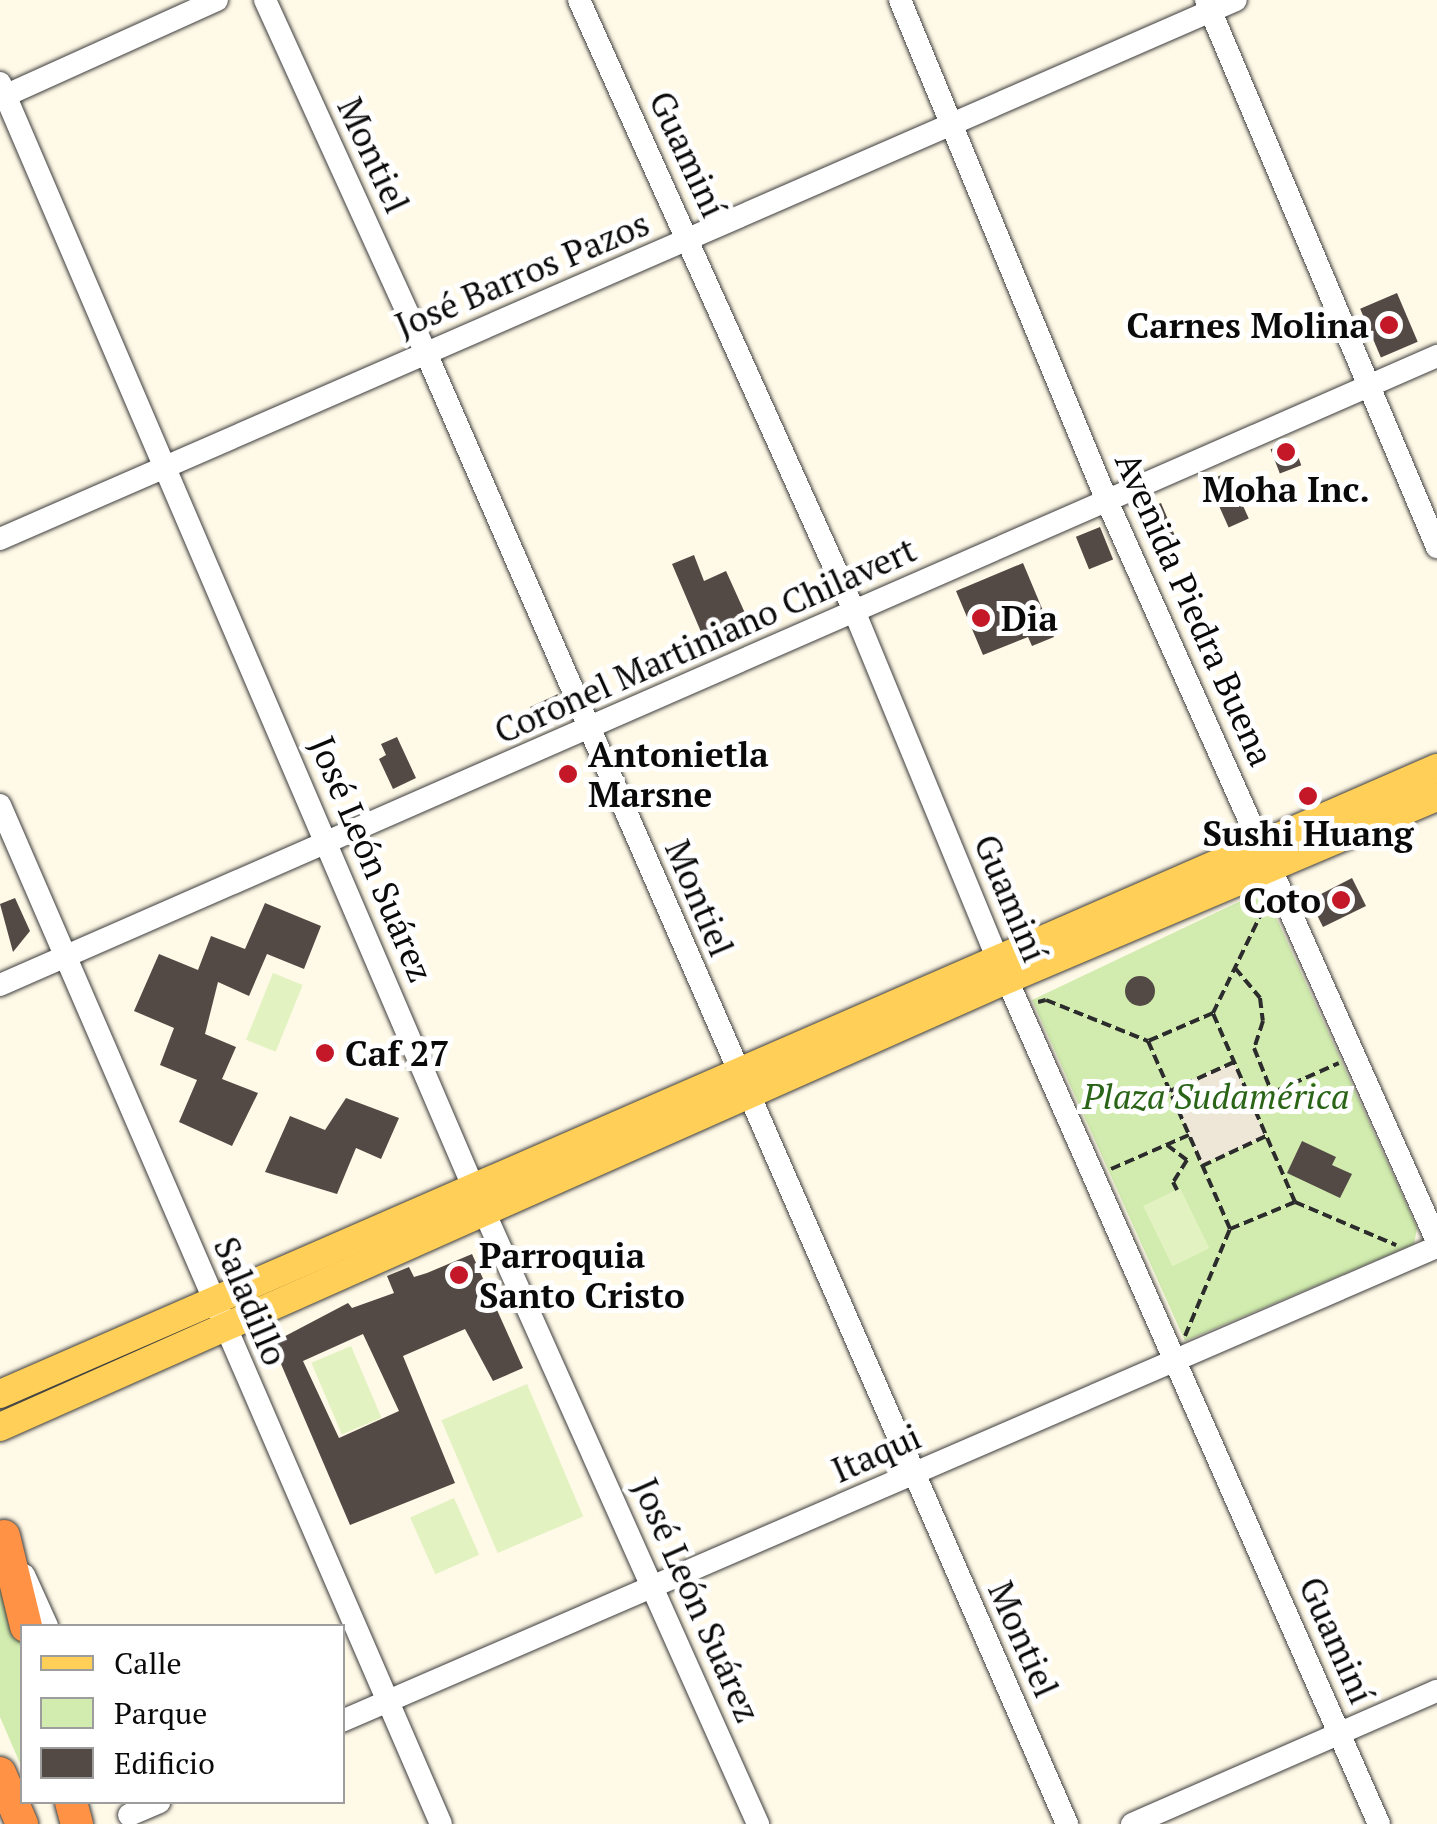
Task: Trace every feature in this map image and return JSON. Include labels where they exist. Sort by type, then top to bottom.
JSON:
[{"type":"highway","points":[[2,1531],[25,1624]]},
{"type":"highway","points":[[0,1773],[22,1824]]},
{"type":"main road","points":[[1271,867],[1437,768]]},
{"type":"main road","points":[[0,1427],[224,1327],[479,1201],[1002,968],[1271,867],[1437,797]]},
{"type":"main road","points":[[0,1394],[212,1300],[479,1201]]},
{"type":"street","points":[[2,92],[217,0]]},
{"type":"street","name":"Montiel","points":[[265,0],[426,353],[741,1086],[1067,1824]]},
{"type":"street","name":"Guaminí","points":[[579,0],[855,614],[1002,968],[1379,1824]]},
{"type":"street","name":"Avenida Piedra Buena","points":[[900,0],[1107,500],[1355,1056],[1431,1248]]},
{"type":"street","name":"José Barros Pazos","points":[[0,540],[689,240],[1209,5],[1236,0]]},
{"type":"street","points":[[1209,5],[1437,547]]},
{"type":"street","name":"José León Suárez","points":[[2,92],[479,1201],[758,1824]]},
{"type":"street","name":"Coronel Martiniano Chilavert","points":[[0,985],[1437,356]]},
{"type":"street","name":"Saladillo","points":[[0,806],[441,1824]]},
{"type":"street","name":"Itaqui","points":[[345,1720],[654,1589],[1431,1248]]},
{"type":"street","points":[[2,1531],[46,1624]]},
{"type":"street","points":[[1132,1824],[1437,1691]]},
{"type":"street","points":[[128,1813],[153,1804]]},
{"type":"path","points":[[1148,1041],[1213,1013],[1235,968],[1271,867]]},
{"type":"path","points":[[1235,968],[1260,998],[1263,1020],[1254,1048],[1272,1093]]},
{"type":"path","points":[[1020,1008],[1046,1000],[1148,1041],[1230,1229]]},
{"type":"path","points":[[1213,1013],[1294,1202]]},
{"type":"path","points":[[1252,1102],[1355,1056]]},
{"type":"path","points":[[1170,1091],[1234,1062]]},
{"type":"path","points":[[1096,1175],[1189,1135]]},
{"type":"path","points":[[1202,1166],[1266,1136]]},
{"type":"path","points":[[1168,1144],[1187,1160],[1173,1182],[1177,1190]]},
{"type":"path","points":[[1176,1358],[1230,1229],[1294,1202],[1431,1248]]},
{"type":"green space","name":"Plaza Sudamérica","points":[[1251,896],[1270,904],[1417,1228],[1414,1244],[1185,1341],[1032,1000]]},
{"type":"green space","points":[[273,973],[303,985],[276,1052],[246,1040]]},
{"type":"green space","points":[[1180,1188],[1209,1248],[1173,1266],[1143,1206]]},
{"type":"green space","points":[[351,1346],[381,1418],[342,1435],[311,1363]]},
{"type":"green space","points":[[527,1384],[583,1517],[498,1553],[441,1420]]},
{"type":"green space","points":[[454,1498],[479,1555],[435,1574],[410,1518]]},
{"type":"green space","points":[[0,1573],[20,1634],[20,1763],[0,1717]]},
{"type":"shaded area","points":[[1234,1062],[1266,1137],[1201,1164],[1170,1089]]},
{"type":"building","name":"Carnes Molina","points":[[1397,293],[1418,342],[1381,357],[1360,309]]},
{"type":"building","points":[[1292,441],[1301,465],[1280,474],[1271,449]]},
{"type":"building","points":[[1228,472],[1249,519],[1229,528],[1208,481]]},
{"type":"building","points":[[1161,503],[1178,544],[1158,552],[1141,512]]},
{"type":"building","points":[[1100,527],[1113,559],[1089,569],[1076,537]]},
{"type":"building","points":[[694,555],[704,581],[726,571],[754,633],[710,653],[672,564]]},
{"type":"building","points":[[1023,563],[1054,637],[1032,646],[1028,637],[983,655],[956,591]]},
{"type":"building","points":[[558,694],[550,719],[539,724],[530,707]]},
{"type":"building","points":[[397,737],[416,778],[393,789],[379,759],[386,755],[381,744]]},
{"type":"building","name":"Coto","points":[[1352,878],[1366,906],[1323,927],[1315,911],[1321,894]]},
{"type":"building","points":[[15,898],[30,931],[13,952],[0,904]]},
{"type":"building","points":[[265,903],[321,926],[304,969],[267,954],[249,996],[218,982],[205,1034],[236,1047],[222,1079],[258,1093],[232,1146],[179,1122],[197,1080],[160,1065],[174,1028],[134,1011],[159,954],[198,970],[211,936],[245,949]]},
{"type":"building","points":[[1140,976],[1151,980],[1155,991],[1151,1002],[1140,1006],[1129,1002],[1125,991],[1129,980]]},
{"type":"building","points":[[346,1098],[399,1118],[381,1159],[356,1148],[337,1194],[265,1172],[290,1116],[325,1130]]},
{"type":"building","points":[[1302,1141],[1336,1157],[1332,1165],[1352,1174],[1340,1198],[1287,1173]]},
{"type":"building","points":[[472,1254],[523,1368],[493,1381],[465,1329],[403,1356],[455,1483],[350,1525],[272,1343],[348,1303],[352,1308],[394,1293],[387,1276],[409,1267],[414,1277]],"holes":[[[363,1334],[399,1411],[339,1438],[303,1361]]]},
{"type":"place","name":"Carnes Molina","points":[[1389,325]]},
{"type":"place","name":"Moha Inc.","points":[[1286,452]]},
{"type":"place","name":"Dia","points":[[981,618]]},
{"type":"place","name":"Antonietla Marsne","points":[[568,774]]},
{"type":"place","name":"Sushi Huang","points":[[1308,796]]},
{"type":"place","name":"Coto","points":[[1341,900]]},
{"type":"place","name":"Caf 27","points":[[325,1053]]},
{"type":"place","name":"Parroquia Santo Cristo","points":[[459,1275]]}]
